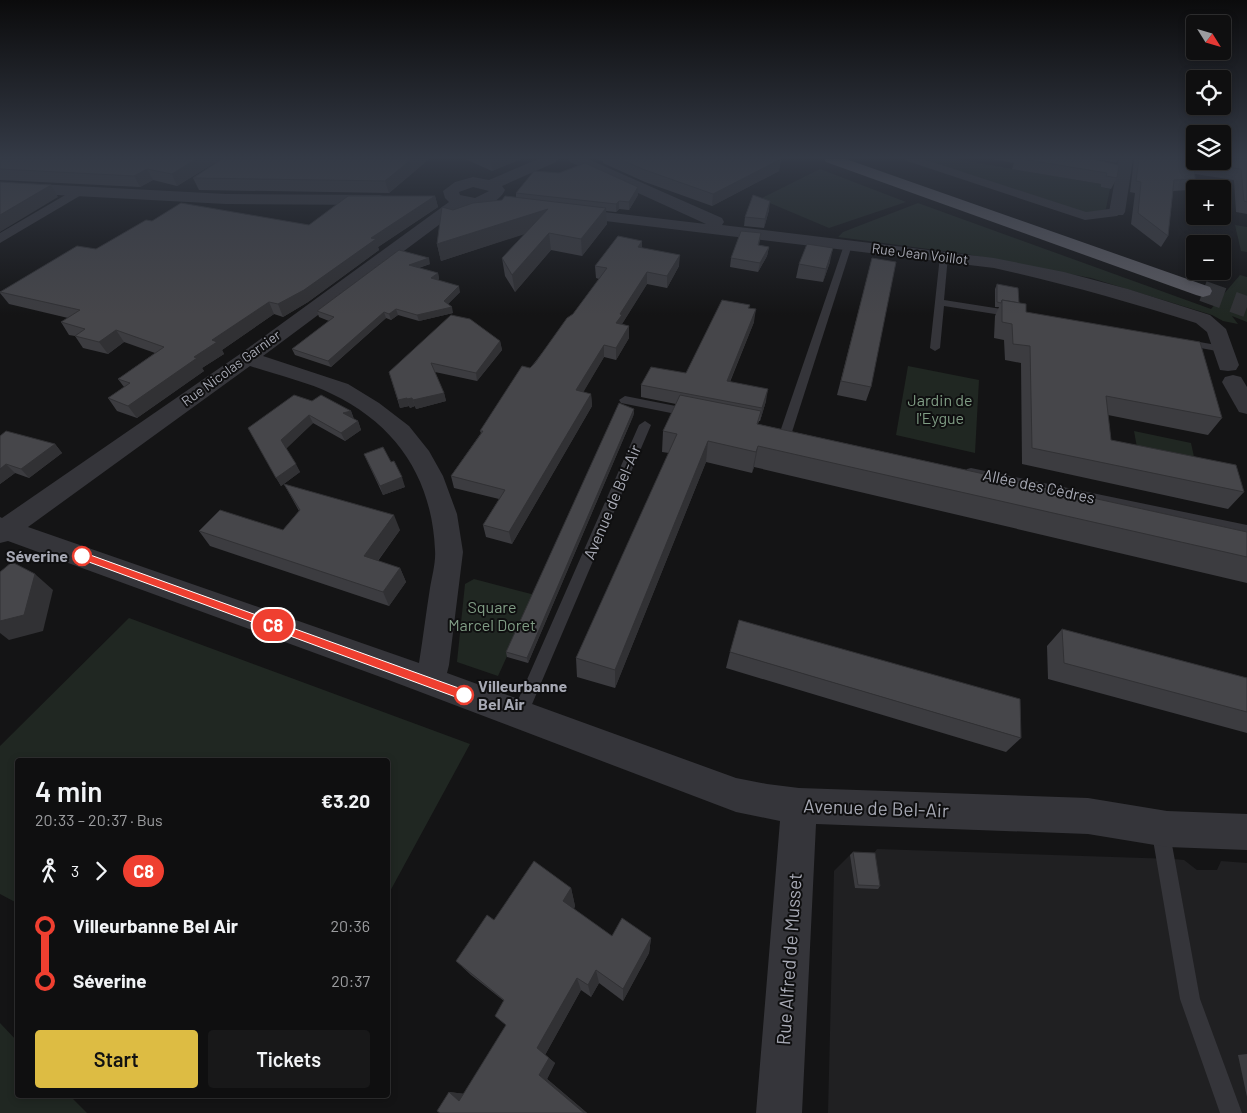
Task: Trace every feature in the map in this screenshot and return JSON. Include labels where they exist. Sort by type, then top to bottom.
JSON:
[{"type":"highway","points":[[978,211],[1203,291]]},
{"type":"highway","points":[[1025,211],[1085,232]]},
{"type":"street","points":[[0,239],[46,211]]},
{"type":"street","name":"Rue Nicolas Garnier","points":[[2,530],[247,358],[439,211]]},
{"type":"street","name":"Rue Jean Voillot","points":[[552,211],[994,263],[1064,278],[1182,311],[1204,319],[1216,329],[1227,365],[1247,407]]},
{"type":"street","points":[[693,211],[718,224],[718,230]]},
{"type":"street","points":[[1067,211],[1085,216],[1117,212]]},
{"type":"street","points":[[247,358],[340,389],[372,408],[401,432],[417,451],[432,476],[444,514],[449,552],[434,665],[428,681]]},
{"type":"street","name":"Avenue de Bel-Air","points":[[2,530],[428,681],[736,795],[799,806],[1088,816],[1160,827],[1247,832]]},
{"type":"street","name":"Rue Alfred de Musset","points":[[779,1113],[799,806]]},
{"type":"lane","points":[[786,432],[848,245]]},
{"type":"lane","points":[[935,348],[944,256]]},
{"type":"lane","points":[[939,302],[1027,316]]},
{"type":"lane","points":[[1173,341],[1227,365]]},
{"type":"lane","points":[[625,400],[701,415]]},
{"type":"lane","name":"Avenue de Bel-Air","points":[[519,716],[645,425]]},
{"type":"lane","name":"Allée des Cèdres","points":[[959,469],[1247,530]]},
{"type":"lane","points":[[1160,827],[1190,999],[1231,1113]]},
{"type":"shaded area","points":[[877,849],[1173,859],[1184,860],[1197,870],[1217,870],[1221,861],[1247,863],[1247,1113],[828,1113],[834,871],[850,855],[872,856]]},
{"type":"green space","points":[[788,211],[880,211],[829,228]]},
{"type":"green space","points":[[897,211],[940,211],[1211,309],[1240,275],[1247,277],[1247,322],[1232,316],[1238,324],[1223,321],[1212,315],[1091,278],[966,254],[838,237],[843,232]]},
{"type":"green space","points":[[1074,211],[1105,211],[1105,213],[1086,215]]},
{"type":"green space","points":[[1235,225],[1247,227],[1247,252],[1241,251]]},
{"type":"green space","name":"Jardin de l'Eygue","points":[[908,366],[979,380],[975,453],[896,435]]},
{"type":"green space","points":[[1134,431],[1191,443],[1196,466],[1138,453]]},
{"type":"green space","name":"Square Marcel Doret","points":[[474,579],[535,595],[498,676],[457,662],[465,584]]},
{"type":"green space","points":[[129,618],[470,744],[390,891],[390,758],[15,758],[15,902],[0,894],[0,746]]},
{"type":"green space","points":[[0,1023],[15,1039],[15,1098],[72,1098],[87,1113],[0,1113]]},
{"type":"building","points":[[168,211],[227,211],[309,225],[328,211],[412,211],[371,238],[376,239],[304,290],[278,304],[269,302],[212,340],[217,342],[128,406],[108,398],[130,383],[118,379],[164,347],[116,330],[99,342],[75,336],[85,329],[61,322],[80,310],[0,292],[77,246],[96,249],[146,220],[152,221]]},
{"type":"building","points":[[441,211],[542,211],[437,244]]},
{"type":"building","points":[[546,211],[604,211],[581,239],[549,233],[512,275],[502,258]]},
{"type":"building","points":[[747,211],[767,211],[765,219],[745,217]]},
{"type":"building","points":[[1138,211],[1171,211],[1168,236],[1138,213]]},
{"type":"building","points":[[741,231],[761,233],[758,245],[769,247],[760,263],[731,258]]},
{"type":"building","points":[[618,236],[642,241],[638,247],[680,255],[667,276],[647,272],[620,314],[622,315],[616,323],[629,326],[616,348],[604,345],[576,390],[591,394],[509,532],[483,525],[505,490],[451,476],[483,431],[480,431],[522,366],[530,368],[535,363],[567,318],[573,314],[607,268],[595,266]]},
{"type":"building","points":[[807,244],[833,248],[826,269],[799,264]]},
{"type":"building","points":[[399,250],[429,258],[409,265],[438,273],[431,278],[459,286],[444,301],[452,307],[417,315],[396,309],[389,314],[384,312],[328,361],[292,349],[334,317],[317,311]]},
{"type":"building","points":[[872,258],[896,262],[871,387],[841,381]]},
{"type":"building","points":[[997,284],[1018,288],[1019,303],[1002,300],[1001,303],[997,302]]},
{"type":"building","points":[[722,300],[750,305],[748,308],[756,309],[727,381],[768,389],[762,408],[641,385],[651,367],[686,373]]},
{"type":"building","points":[[1002,300],[1026,304],[1026,312],[1200,342],[1222,418],[1106,396],[1111,440],[1236,465],[1244,492],[1032,448],[1030,346],[1013,344],[1012,324],[1002,322]]},
{"type":"building","points":[[451,315],[470,319],[500,341],[476,373],[431,363],[444,393],[413,400],[412,398],[407,398],[398,400],[389,372]]},
{"type":"building","points":[[294,395],[312,401],[321,395],[351,411],[343,413],[358,421],[341,433],[309,415],[281,440],[296,464],[276,478],[248,428]]},
{"type":"building","points":[[680,395],[761,411],[757,424],[1247,532],[1247,557],[758,446],[756,452],[708,441],[615,670],[576,658],[677,434],[663,431]]},
{"type":"building","points":[[619,403],[634,409],[527,658],[506,652]]},
{"type":"building","points":[[6,431],[55,444],[21,469],[6,464],[0,469],[0,436]]},
{"type":"building","points":[[383,447],[391,462],[394,461],[402,477],[380,486],[364,454]]},
{"type":"building","points":[[284,484],[394,515],[364,556],[400,568],[383,592],[199,531],[220,510],[283,530],[300,510]]},
{"type":"building","points":[[12,562],[35,574],[24,615],[0,621],[0,572]]},
{"type":"building","points":[[739,620],[1020,699],[1021,738],[730,652]]},
{"type":"building","points":[[1062,629],[1247,678],[1247,712],[1064,663]]},
{"type":"building","points":[[853,852],[875,853],[880,886],[858,885]]},
{"type":"building","points":[[534,861],[571,888],[563,901],[612,936],[622,918],[651,938],[623,989],[596,970],[588,985],[577,978],[537,1048],[549,1058],[539,1075],[584,1113],[440,1113],[437,1111],[449,1092],[459,1101],[506,1025],[495,1016],[504,1000],[456,961],[487,915],[494,920]]},
{"type":"tunnel","points":[[1203,291],[1247,307]]},
{"type":"bus line","name":"C8","points":[[82,556],[464,695]]},
{"type":"place","name":"Séverine","points":[[82,556]]},
{"type":"place","name":"Villeurbanne Bel Air","points":[[464,695]]}]
